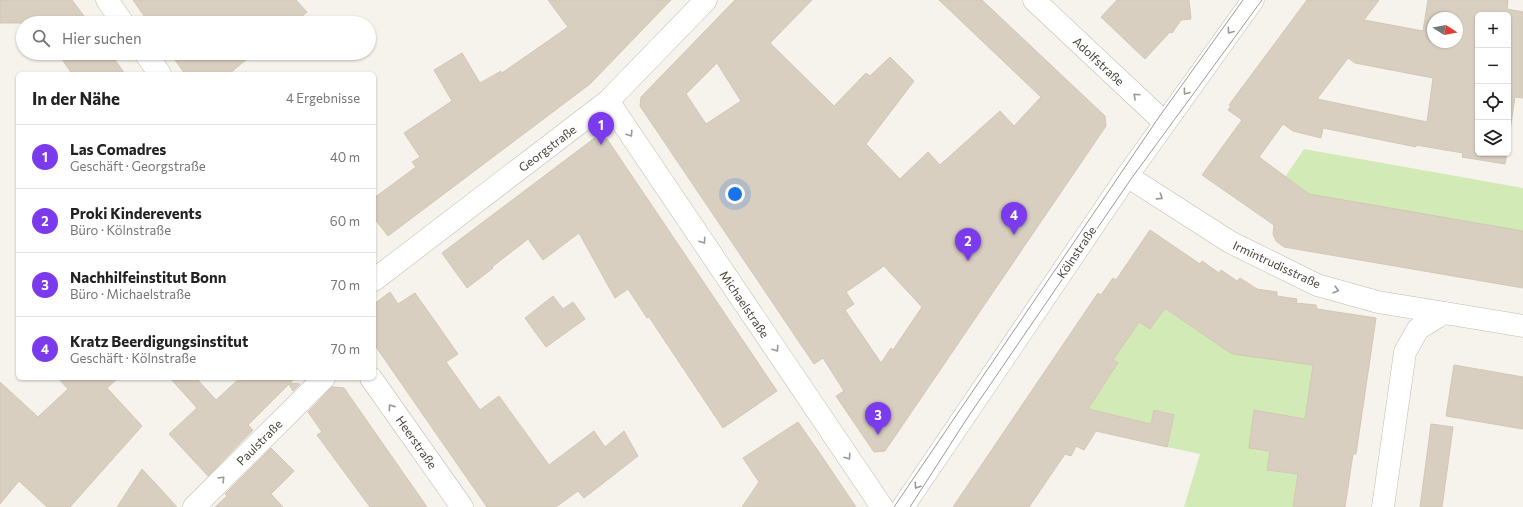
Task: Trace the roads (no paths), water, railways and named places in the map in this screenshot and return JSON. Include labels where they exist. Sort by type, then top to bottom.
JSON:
[{"type":"street","points":[[107,0],[118,16]]},
{"type":"street","name":"Georgstraße","points":[[376,278],[608,101],[706,0]]},
{"type":"street","name":"Adolfstraße","points":[[1034,0],[1165,122]]},
{"type":"street","name":"Kölnstraße","points":[[903,507],[1127,176],[1253,0]]},
{"type":"street","points":[[149,60],[158,72]]},
{"type":"street","name":"Michaelstraße","points":[[608,101],[882,507]]},
{"type":"street","name":"Irmintrudisstraße","points":[[1127,176],[1230,242],[1317,285],[1378,302],[1523,326]]},
{"type":"street","points":[[1383,507],[1405,352],[1418,329],[1444,313]]},
{"type":"street","name":"Paulstraße","points":[[194,507],[322,380]]},
{"type":"street","name":"Heerstraße","points":[[372,380],[462,507]]},
{"type":"tram line","points":[[894,507],[1159,117],[1243,0]]},
{"type":"tram line","points":[[910,507],[968,417],[1131,179],[1262,0]]},
{"type":"place","name":"Las Comadres","points":[[601,145]]},
{"type":"place","name":"Kratz Beerdigungsinstitut","points":[[1014,235]]},
{"type":"place","name":"Proki Kinderevents","points":[[968,261]]},
{"type":"place","name":"Nachhilfeinstitut Bonn","points":[[878,435]]}]
